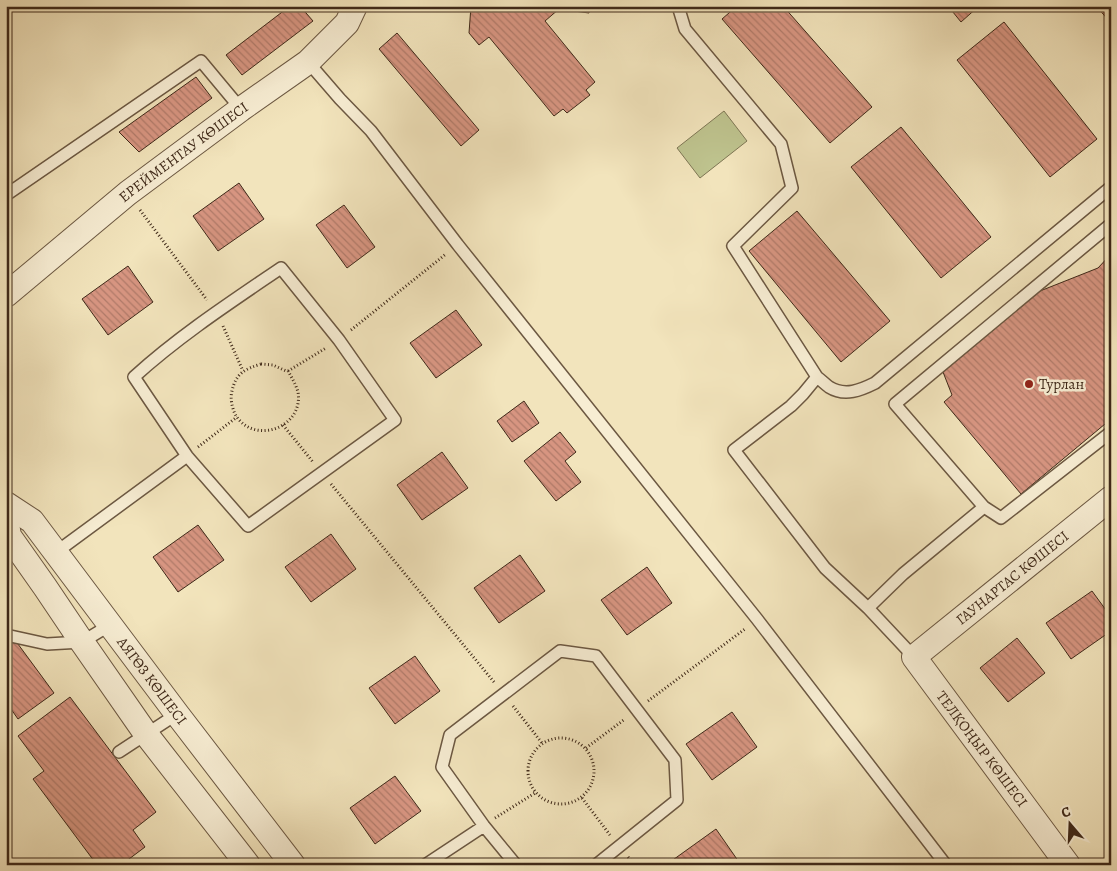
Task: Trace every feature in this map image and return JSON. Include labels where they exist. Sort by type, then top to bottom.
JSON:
[{"type":"street","name":"ЕРЕЙМЕНТАУ КӨШЕСІ","points":[[6,295],[128,193],[308,62],[347,24],[355,6]]},
{"type":"street","name":"ГАУHАРТАС КӨШЕСІ","points":[[914,657],[1111,498]]},
{"type":"street","name":"АЯГӨЗ КӨШЕСІ","points":[[6,504],[32,521],[293,865]]},
{"type":"street","points":[[6,518],[9,536],[146,734],[242,857],[264,827]]},
{"type":"street","name":"ТЕЛҚОҢЫР КӨШЕСІ","points":[[914,657],[1068,865]]},
{"type":"lane","points":[[678,6],[685,29],[781,144],[792,188],[733,246],[817,376],[830,388],[846,392],[861,390],[875,383],[1111,187]]},
{"type":"lane","points":[[6,195],[200,61],[240,110]]},
{"type":"lane","points":[[308,62],[371,131],[458,245],[757,619],[946,865]]},
{"type":"lane","points":[[1111,224],[895,404],[984,507],[1001,518],[1111,432]]},
{"type":"lane","points":[[281,268],[339,340],[395,420],[248,526],[187,456],[134,377],[159,354],[281,268]]},
{"type":"lane","points":[[817,376],[791,406],[734,450],[825,568],[868,608],[914,657]]},
{"type":"lane","points":[[55,553],[187,456]]},
{"type":"lane","points":[[868,608],[902,574],[984,507]]},
{"type":"lane","points":[[6,635],[47,644],[82,642],[110,626]]},
{"type":"lane","points":[[516,865],[484,826],[442,767],[450,735],[560,651],[596,656],[675,760],[677,800],[596,865]]},
{"type":"lane","points":[[119,752],[177,714]]},
{"type":"lane","points":[[425,865],[484,826]]},
{"type":"path","points":[[128,193],[216,312],[244,371]]},
{"type":"path","points":[[288,371],[339,340],[458,245]]},
{"type":"path","points":[[261,364],[273,365],[288,371],[298,393],[298,405],[292,417],[284,425],[271,430],[260,431],[241,422],[237,417],[232,406],[231,394],[234,383],[244,371],[261,364]]},
{"type":"path","points":[[187,456],[237,417]]},
{"type":"path","points":[[284,425],[542,743]]},
{"type":"path","points":[[586,748],[757,619]]},
{"type":"path","points":[[557,738],[569,738],[582,744],[590,753],[594,766],[594,778],[590,788],[582,798],[567,804],[555,804],[544,800],[534,792],[527,775],[528,763],[533,751],[542,743],[557,738]]},
{"type":"path","points":[[484,826],[534,792]]},
{"type":"path","points":[[582,798],[635,865]]},
{"type":"green space","points":[[724,111],[747,141],[700,178],[677,148]]},
{"type":"building","points":[[290,6],[300,6],[313,21],[242,75],[226,55]]},
{"type":"building","points":[[471,6],[590,6],[589,13],[559,9],[545,21],[595,82],[586,90],[590,95],[567,113],[563,109],[554,116],[489,37],[479,45],[469,33]]},
{"type":"building","points":[[737,6],[783,6],[872,107],[830,143],[722,19]]},
{"type":"building","points":[[948,6],[979,6],[961,22]]},
{"type":"building","points":[[1096,6],[1111,6],[1111,23]]},
{"type":"building","points":[[1004,22],[1097,139],[1050,177],[957,60]]},
{"type":"building","points":[[397,33],[479,130],[461,146],[379,49]]},
{"type":"building","points":[[196,77],[212,98],[139,152],[119,132]]},
{"type":"building","points":[[901,127],[991,237],[941,278],[851,167]]},
{"type":"building","points":[[239,183],[264,219],[218,251],[193,216]]},
{"type":"building","points":[[344,205],[375,247],[347,268],[316,225]]},
{"type":"building","points":[[797,211],[890,321],[841,362],[749,251]]},
{"type":"building","name":"Турлан","points":[[1111,254],[1111,419],[1021,494],[944,402],[952,395],[943,372],[1040,291],[1098,268]]},
{"type":"building","points":[[128,266],[153,302],[108,335],[82,299]]},
{"type":"building","points":[[456,310],[482,345],[436,378],[410,343]]},
{"type":"building","points":[[524,401],[539,423],[512,442],[497,421]]},
{"type":"building","points":[[560,432],[576,452],[565,461],[581,482],[556,501],[524,461]]},
{"type":"building","points":[[442,452],[468,488],[422,520],[397,485]]},
{"type":"building","points":[[198,525],[224,560],[178,592],[153,557]]},
{"type":"building","points":[[331,534],[356,569],[311,602],[285,567]]},
{"type":"building","points":[[520,555],[545,591],[499,623],[474,588]]},
{"type":"building","points":[[647,567],[672,603],[627,635],[601,600]]},
{"type":"building","points":[[1092,591],[1111,617],[1111,631],[1071,659],[1046,623]]},
{"type":"building","points":[[1017,638],[1045,673],[1008,702],[980,668]]},
{"type":"building","points":[[15,640],[54,693],[18,719],[6,702],[6,646]]},
{"type":"building","points":[[415,656],[440,691],[395,724],[369,688]]},
{"type":"building","points":[[70,697],[156,812],[133,830],[145,847],[121,865],[97,865],[33,779],[44,771],[18,736]]},
{"type":"building","points":[[732,712],[757,747],[712,780],[686,744]]},
{"type":"building","points":[[395,776],[421,811],[375,844],[350,808]]},
{"type":"building","points":[[716,829],[741,865],[673,865],[670,862]]},
{"type":"place","name":"Турлан","points":[[1029,384]]}]
